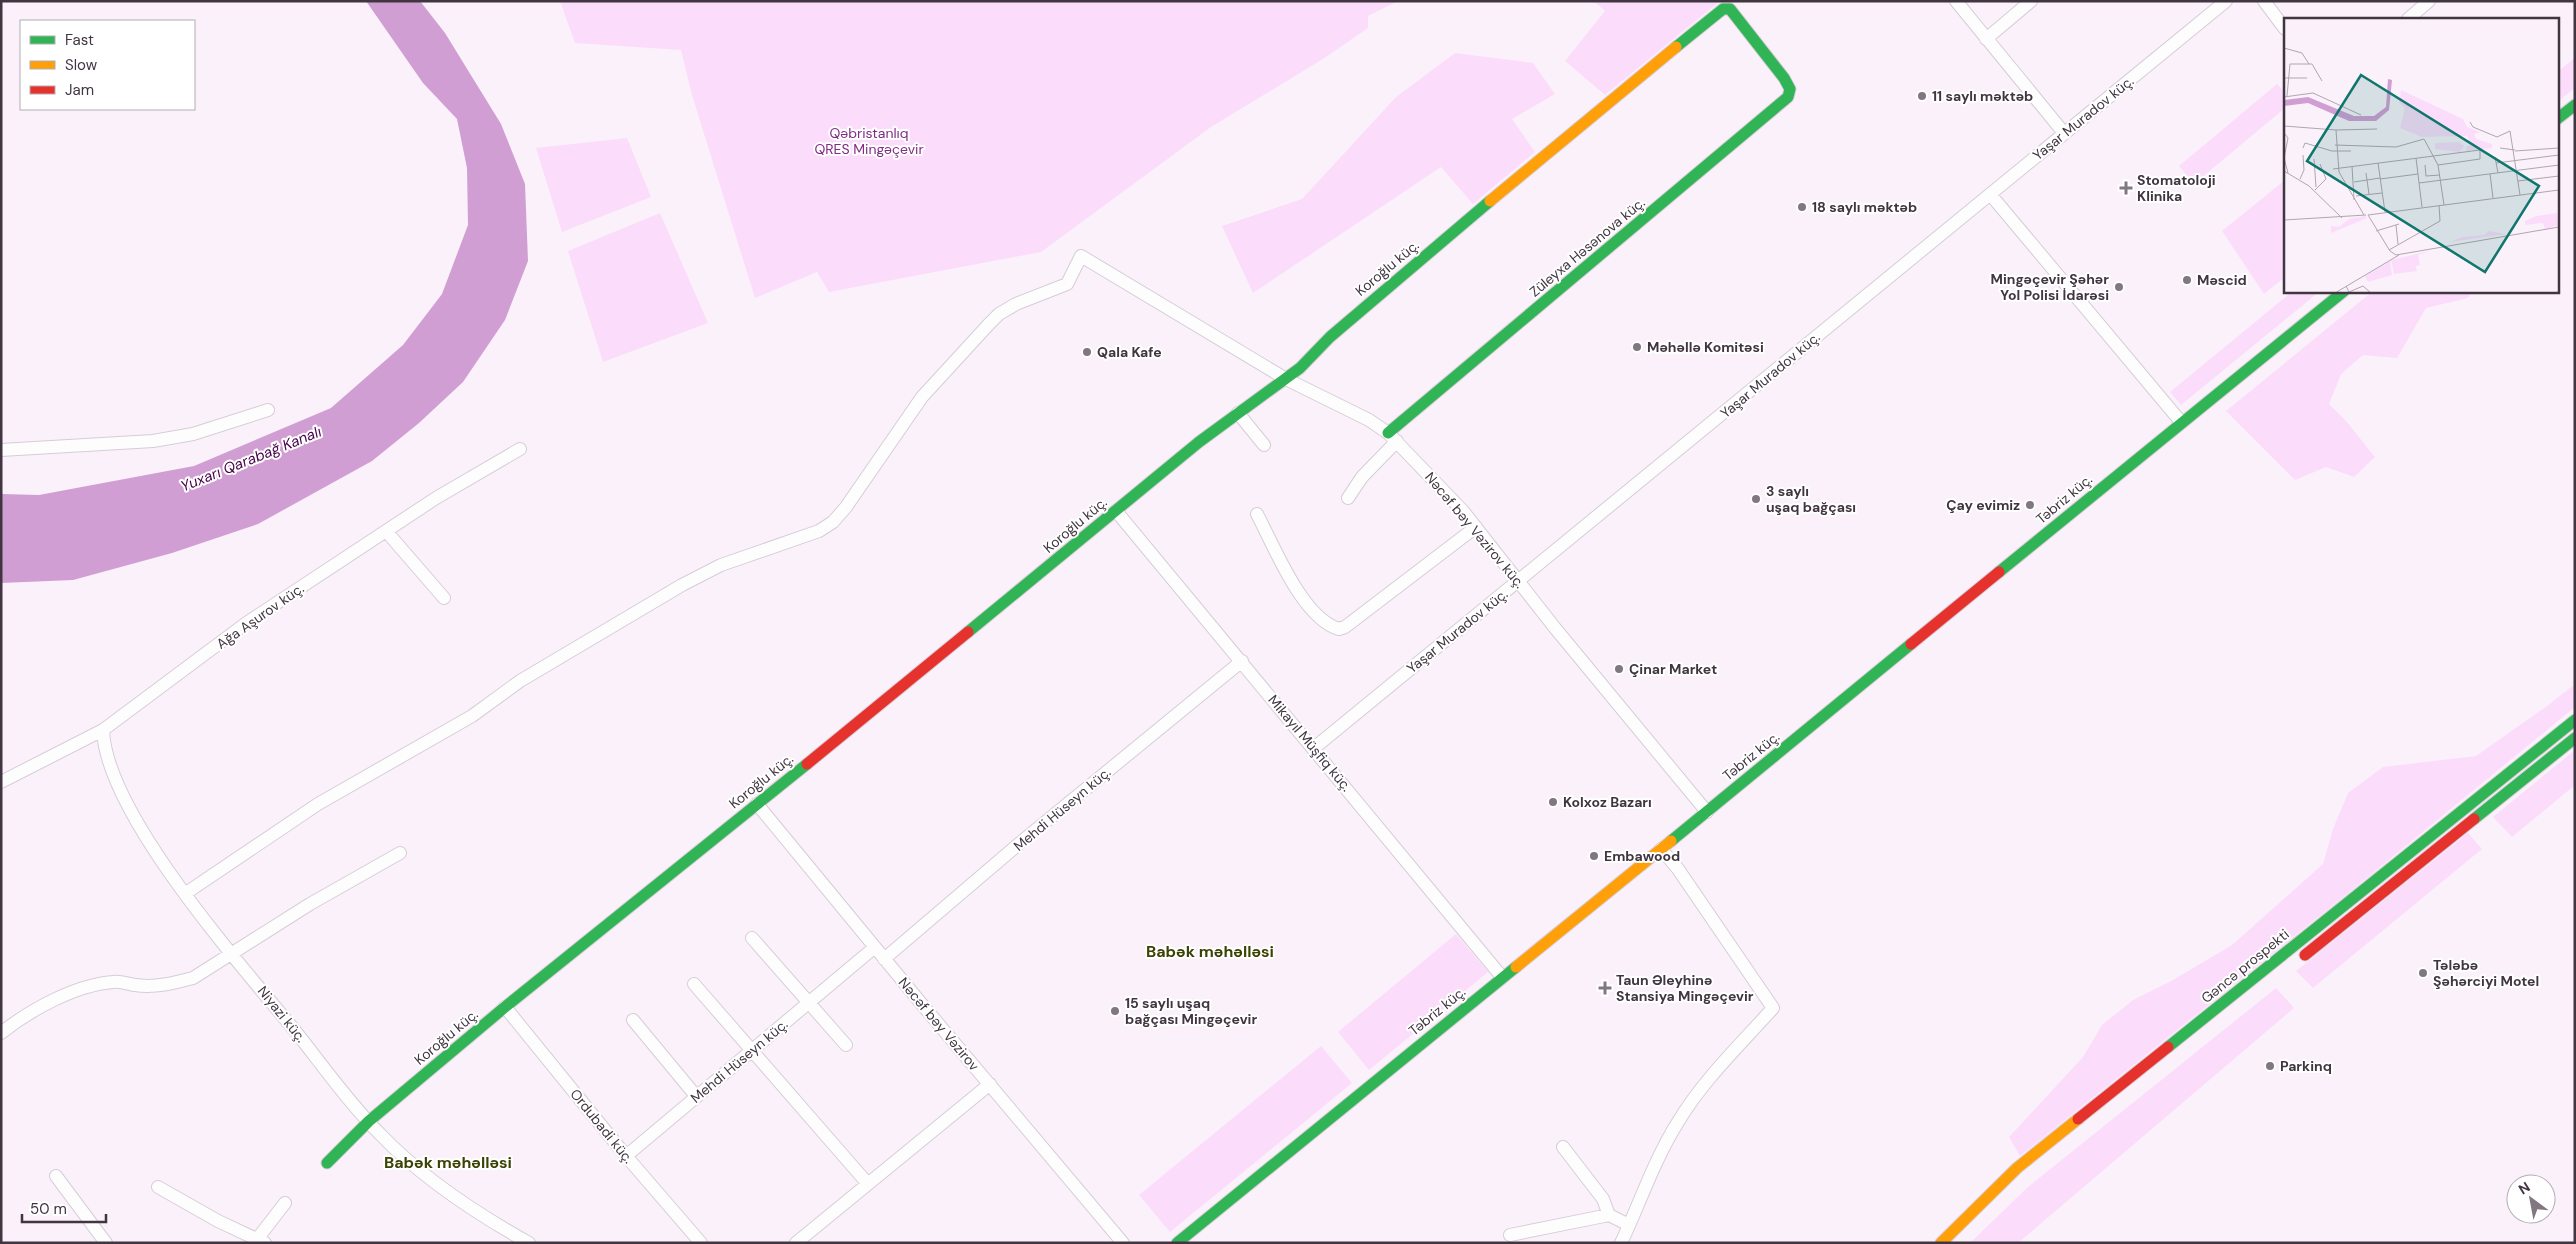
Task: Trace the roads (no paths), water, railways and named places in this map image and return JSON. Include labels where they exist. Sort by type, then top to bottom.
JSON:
[{"type":"main road","name":"Koroğlu küç.","points":[[327,1163],[369,1121],[505,1007],[1116,511],[1238,413],[1286,379],[1330,337],[1412,267],[1723,9],[1730,9],[1784,78]]},
{"type":"main road","name":"Züleyxa Həsənova küç.","points":[[1392,437],[1788,97],[1790,89],[1784,78]]},
{"type":"main road","points":[[2558,118],[2575,105]]},
{"type":"main road","name":"Təbriz küç.","points":[[1177,1243],[1707,812],[2181,422],[2343,292]]},
{"type":"main road","name":"Gəncə prospekti","points":[[1941,1243],[2017,1168],[2575,720]]},
{"type":"main road","points":[[2296,962],[2575,738]]},
{"type":"main road","points":[[1958,1243],[2033,1170]]},
{"type":"street","points":[[1956,1],[2064,133]]},
{"type":"street","points":[[1986,38],[2031,1]]},
{"type":"street","name":"Yaşar Muradov küç.","points":[[1314,748],[2226,1]]},
{"type":"street","points":[[2264,1],[2284,28]]},
{"type":"street","points":[[2409,18],[2430,1]]},
{"type":"street","points":[[1990,194],[2181,422]]},
{"type":"street","name":"Nəcəf bəy Vəzirov küç.","points":[[186,893],[318,804],[472,716],[520,681],[682,585],[721,565],[800,539],[833,522],[846,507],[922,397],[989,324],[999,314],[1016,304],[1067,284],[1081,256],[1286,379],[1369,420],[1392,437],[1476,527],[1518,582],[1707,812]]},
{"type":"street","points":[[1,450],[153,441],[193,434],[268,410]]},
{"type":"street","points":[[1238,413],[1264,445]]},
{"type":"street","points":[[1348,498],[1392,437]]},
{"type":"street","name":"Ağa Aşurov küç.","points":[[1,782],[103,730],[246,624],[436,498],[520,449]]},
{"type":"street","name":"Mikayıl Müşfiq küç.","points":[[1116,511],[1502,977]]},
{"type":"street","points":[[1257,514],[1301,596],[1320,617],[1339,629],[1345,627],[1476,527]]},
{"type":"street","points":[[386,531],[444,598]]},
{"type":"street","name":"Mehdi Hüseyn küç.","points":[[884,959],[1021,842],[1242,661]]},
{"type":"street","name":"Niyazi küç.","points":[[103,730],[106,752],[127,803],[170,872],[233,954],[369,1121],[402,1154],[459,1199],[492,1222],[529,1243]]},
{"type":"street","name":"Nəcəf bəy Vəzirov","points":[[757,804],[884,959],[1123,1243]]},
{"type":"street","points":[[1621,1243],[1657,1161],[1678,1121],[1701,1090],[1773,1008],[1678,869],[1661,849]]},
{"type":"street","points":[[1,1033],[22,1017],[45,1004],[94,985],[114,982],[135,985],[172,984],[192,978],[310,904],[400,853]]},
{"type":"street","points":[[752,938],[846,1045]]},
{"type":"street","name":"Mehdi Hüseyn küç.","points":[[626,1156],[875,947]]},
{"type":"street","points":[[694,984],[868,1184]]},
{"type":"street","name":"Ordubadi küç.","points":[[505,1007],[626,1156],[701,1243]]},
{"type":"street","points":[[633,1020],[696,1096]]},
{"type":"street","points":[[796,1243],[990,1084]]},
{"type":"street","points":[[1563,1147],[1604,1199],[1609,1215]]},
{"type":"street","points":[[56,1176],[106,1243]]},
{"type":"street","points":[[158,1187],[218,1221],[262,1240],[285,1203]]},
{"type":"street","points":[[1510,1235],[1609,1215],[1629,1225]]},
{"type":"water","name":"Yuxarı Qarabağ Kanalı","points":[[366,1],[420,1],[445,33],[501,124],[525,184],[528,261],[505,320],[463,382],[419,423],[372,461],[258,524],[172,553],[73,580],[1,583],[1,494],[39,495],[194,466],[331,408],[403,345],[442,294],[468,225],[467,168],[457,119],[423,83]]},
{"type":"place","name":"11 saylı məktəb","points":[[1922,96]]},
{"type":"place","name":"Stomatoloji Klinika","points":[[2126,188]]},
{"type":"place","name":"18 saylı məktəb","points":[[1802,207]]},
{"type":"place","name":"Məscid","points":[[2187,280]]},
{"type":"place","name":"Mingəçevir Şəhər Yol Polisi İdarəsi","points":[[2119,287]]},
{"type":"place","name":"Məhəllə Komitəsi","points":[[1637,347]]},
{"type":"place","name":"Qala Kafe","points":[[1087,352]]},
{"type":"place","name":"3 saylı uşaq bağçası","points":[[1756,499]]},
{"type":"place","name":"Çay evimiz","points":[[2030,505]]},
{"type":"place","name":"Çinar Market","points":[[1619,669]]},
{"type":"place","name":"Kolxoz Bazarı","points":[[1553,802]]},
{"type":"place","name":"Embawood","points":[[1594,856]]},
{"type":"place","name":"Tələbə Şəhərciyi Motel","points":[[2423,973]]},
{"type":"place","name":"Taun Əleyhinə Stansiya Mingəçevir","points":[[1605,988]]},
{"type":"place","name":"15 saylı uşaq bağçası Mingəçevir","points":[[1115,1011]]},
{"type":"place","name":"Parkinq","points":[[2270,1066]]},
{"type":"district","name":"Babək məhəlləsi","points":[[1210,951]]},
{"type":"district","name":"Babək məhəlləsi","points":[[448,1162]]},
{"type":"park label","name":"Qəbristanlıq QRES Mingəçevir","points":[[869,142]]}]
